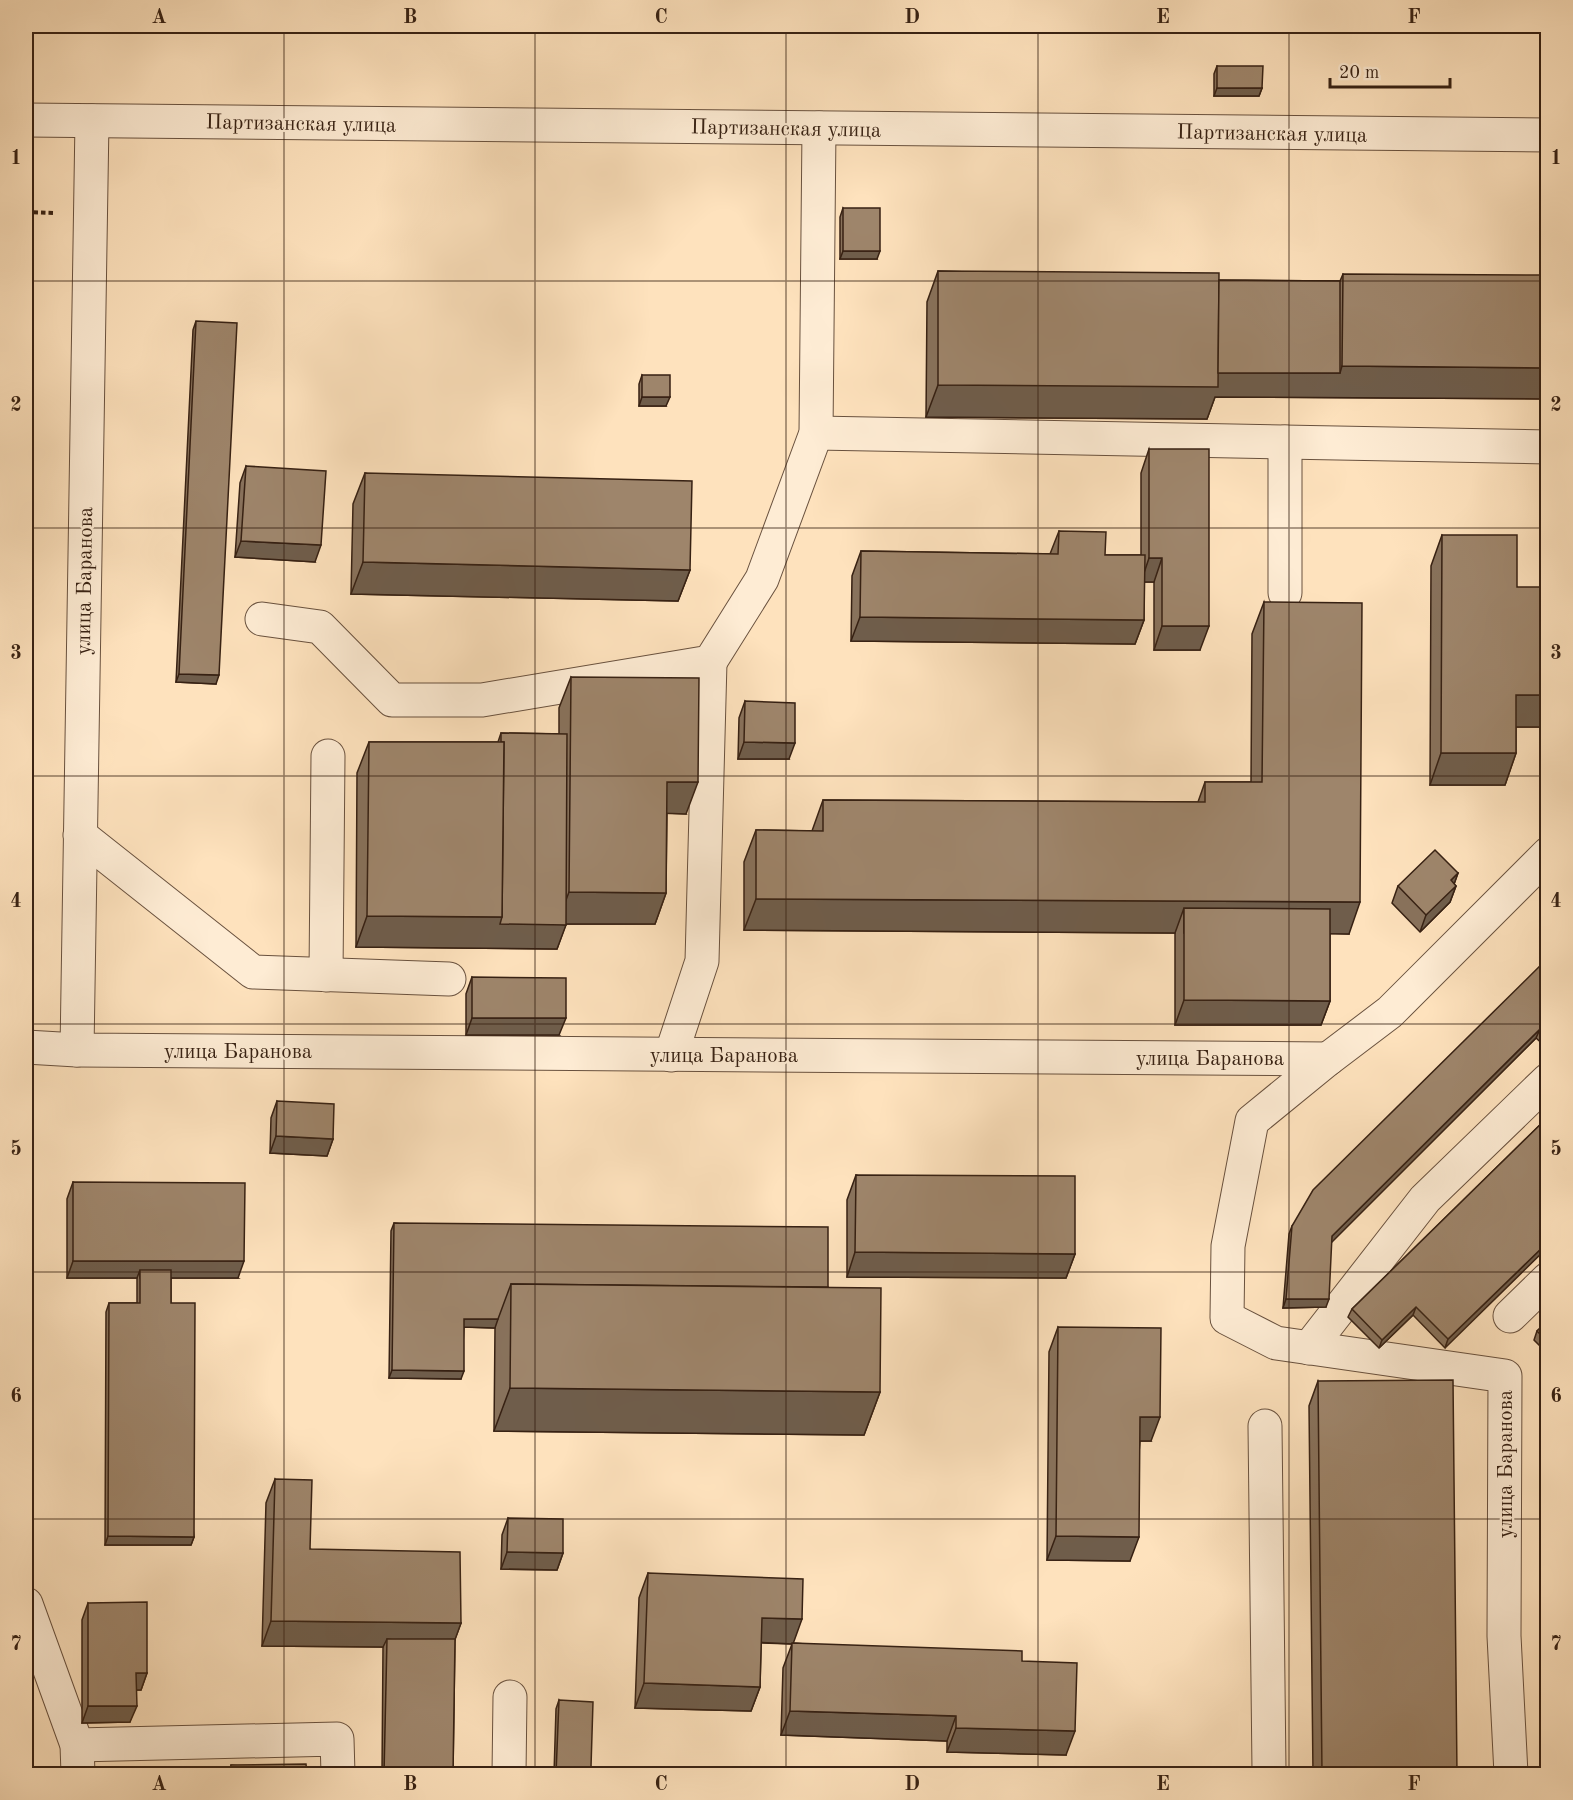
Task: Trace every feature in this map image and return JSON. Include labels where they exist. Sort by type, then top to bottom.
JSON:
[{"type":"street","name":"Партизанская улица","points":[[26,120],[1548,135]]},
{"type":"street","name":"улица Баранова","points":[[92,121],[77,1050],[1328,1059]]},
{"type":"street","points":[[671,1054],[702,961],[710,662],[762,579],[816,434],[819,128]]},
{"type":"street","points":[[816,434],[1548,447]]},
{"type":"street","points":[[1285,442],[1285,593]]},
{"type":"street","points":[[262,619],[320,627],[392,700],[482,700],[710,662]]},
{"type":"street","points":[[326,975],[328,756]]},
{"type":"street","points":[[80,835],[253,972],[449,979]]},
{"type":"street","name":"улица Баранова","points":[[1511,1774],[1504,1636],[1505,1376],[1276,1343],[1227,1318],[1228,1246],[1252,1121],[1390,1012],[1548,854]]},
{"type":"street","points":[[26,1047],[77,1050]]},
{"type":"street","points":[[1309,1348],[1425,1199],[1548,1080]]},
{"type":"street","points":[[1510,1316],[1548,1280]]},
{"type":"street","points":[[1265,1426],[1268,1774]]},
{"type":"street","points":[[26,1604],[77,1760],[337,1739],[338,1774]]},
{"type":"street","points":[[509,1774],[510,1697]]},
{"type":"building","points":[[1217,66],[1263,66],[1262,88],[1217,88]]},
{"type":"building","points":[[843,208],[880,208],[880,251],[843,251]]},
{"type":"building","points":[[938,271],[1219,273],[1218,387],[938,385]]},
{"type":"building","points":[[1343,274],[1548,275],[1548,368],[1342,366]]},
{"type":"building","points":[[1219,280],[1340,281],[1340,373],[1218,373]]},
{"type":"building","points":[[196,321],[237,323],[219,675],[179,674]]},
{"type":"building","points":[[26,327],[33,327],[31,366],[26,365]]},
{"type":"building","points":[[642,375],[670,375],[670,397],[642,397]]},
{"type":"building","points":[[1149,449],[1209,449],[1209,626],[1162,626],[1162,558],[1149,558]]},
{"type":"building","points":[[246,466],[326,471],[321,545],[241,541]]},
{"type":"building","points":[[365,473],[692,481],[690,570],[363,562]]},
{"type":"building","points":[[1059,531],[1106,532],[1105,555],[1145,555],[1144,620],[860,617],[861,551],[1058,554]]},
{"type":"building","points":[[1442,535],[1517,535],[1517,587],[1548,587],[1548,695],[1516,695],[1516,753],[1441,753]]},
{"type":"building","points":[[1264,602],[1362,603],[1360,902],[756,899],[756,830],[823,831],[823,800],[1205,802],[1205,782],[1262,782]]},
{"type":"building","points":[[571,677],[699,678],[698,782],[667,782],[666,893],[569,892]]},
{"type":"building","points":[[745,701],[795,703],[795,743],[744,742]]},
{"type":"building","points":[[501,733],[567,734],[566,925],[500,924],[502,917],[504,742],[501,742]]},
{"type":"building","points":[[369,742],[504,742],[502,917],[367,916]]},
{"type":"building","points":[[1435,850],[1458,873],[1451,880],[1456,886],[1426,915],[1398,886]]},
{"type":"building","points":[[1184,908],[1330,909],[1330,1001],[1184,1000]]},
{"type":"building","points":[[1548,958],[1548,1038],[1540,1029],[1332,1236],[1329,1299],[1286,1299],[1292,1226],[1313,1190]]},
{"type":"building","points":[[472,977],[566,978],[566,1018],[472,1018]]},
{"type":"building","points":[[277,1101],[334,1104],[333,1139],[276,1136]]},
{"type":"building","points":[[1548,1117],[1548,1242],[1448,1339],[1416,1307],[1382,1340],[1352,1309]]},
{"type":"building","points":[[856,1175],[1075,1176],[1075,1254],[855,1252]]},
{"type":"building","points":[[73,1182],[245,1183],[244,1261],[73,1261]]},
{"type":"building","points":[[394,1223],[828,1227],[828,1287],[511,1284],[498,1319],[464,1319],[464,1371],[392,1370]]},
{"type":"building","points":[[140,1270],[171,1270],[171,1303],[195,1303],[194,1537],[108,1536],[109,1303],[140,1303]]},
{"type":"building","points":[[511,1284],[881,1288],[880,1392],[510,1388]]},
{"type":"building","points":[[1548,1321],[1548,1342],[1537,1331]]},
{"type":"building","points":[[1058,1327],[1161,1328],[1160,1417],[1140,1417],[1139,1537],[1056,1536]]},
{"type":"building","points":[[1453,1380],[1457,1774],[1322,1774],[1318,1381]]},
{"type":"building","points":[[275,1479],[312,1480],[310,1549],[460,1552],[461,1623],[271,1621]]},
{"type":"building","points":[[508,1518],[563,1519],[563,1553],[507,1552]]},
{"type":"building","points":[[648,1573],[803,1579],[802,1619],[762,1618],[760,1687],[644,1683]]},
{"type":"building","points":[[147,1602],[147,1673],[136,1673],[137,1706],[88,1706],[88,1603]]},
{"type":"building","points":[[387,1639],[455,1639],[453,1774],[384,1774]]},
{"type":"building","points":[[792,1643],[1022,1651],[1022,1661],[1077,1663],[1075,1731],[956,1728],[956,1716],[790,1711]]},
{"type":"building","points":[[559,1700],[593,1702],[591,1767],[674,1770],[674,1774],[556,1774]]},
{"type":"building","points":[[306,1764],[307,1774],[231,1774],[231,1765]]}]
